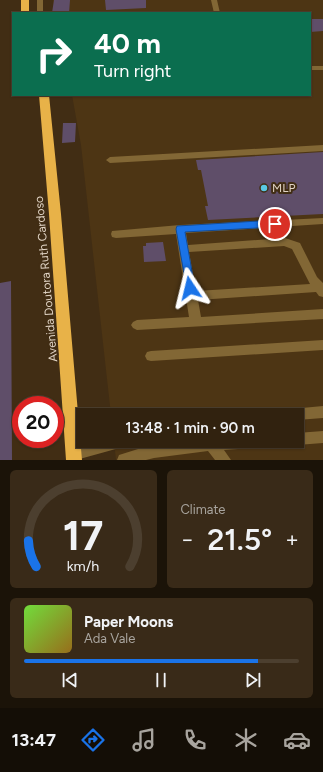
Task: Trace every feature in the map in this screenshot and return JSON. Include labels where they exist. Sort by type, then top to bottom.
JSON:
[{"type":"highway","points":[[25,0],[25,12]]},
{"type":"highway","name":"Avenida Doutora Ruth Cardoso","points":[[44,96],[74,457]]},
{"type":"street","points":[[40,0],[40,12]]},
{"type":"street","points":[[214,0],[217,12]]},
{"type":"street","points":[[311,68],[323,68]]},
{"type":"street","points":[[110,160],[323,148]]},
{"type":"street","points":[[116,234],[323,221]]},
{"type":"street","points":[[180,229],[196,322]]},
{"type":"street","points":[[184,249],[285,242],[298,249],[321,289],[192,296]]},
{"type":"street","points":[[137,326],[323,314]]},
{"type":"street","points":[[151,356],[323,345]]},
{"type":"street","points":[[304,414],[323,412]]},
{"type":"street","points":[[304,438],[323,437]]},
{"type":"street","points":[[74,457],[102,448]]},
{"type":"street","points":[[124,460],[154,451],[172,448]]},
{"type":"street","points":[[214,448],[224,460]]},
{"type":"shaded area","points":[[53,0],[323,0],[323,460],[116,460],[115,448],[304,448],[304,408],[110,408],[81,145],[72,96],[311,96],[311,12],[55,12]]},
{"type":"building","points":[[54,0],[70,0],[69,12],[52,12]]},
{"type":"building","points":[[105,0],[146,0],[146,8],[106,10]]},
{"type":"building","points":[[311,19],[323,19],[323,31],[311,32]]},
{"type":"building","points":[[63,123],[76,123],[75,142],[62,143]]},
{"type":"building","name":"MLP","points":[[323,152],[323,214],[208,220],[205,206],[208,206],[201,170],[198,170],[196,160]]},
{"type":"building","points":[[163,242],[166,261],[144,262],[143,246],[146,246],[146,243]]},
{"type":"building","points":[[11,281],[12,460],[0,460],[0,283]]},
{"type":"place","name":"MLP","points":[[264,188]]},
{"type":"route","points":[[190,288],[180,229],[275,224]]}]
